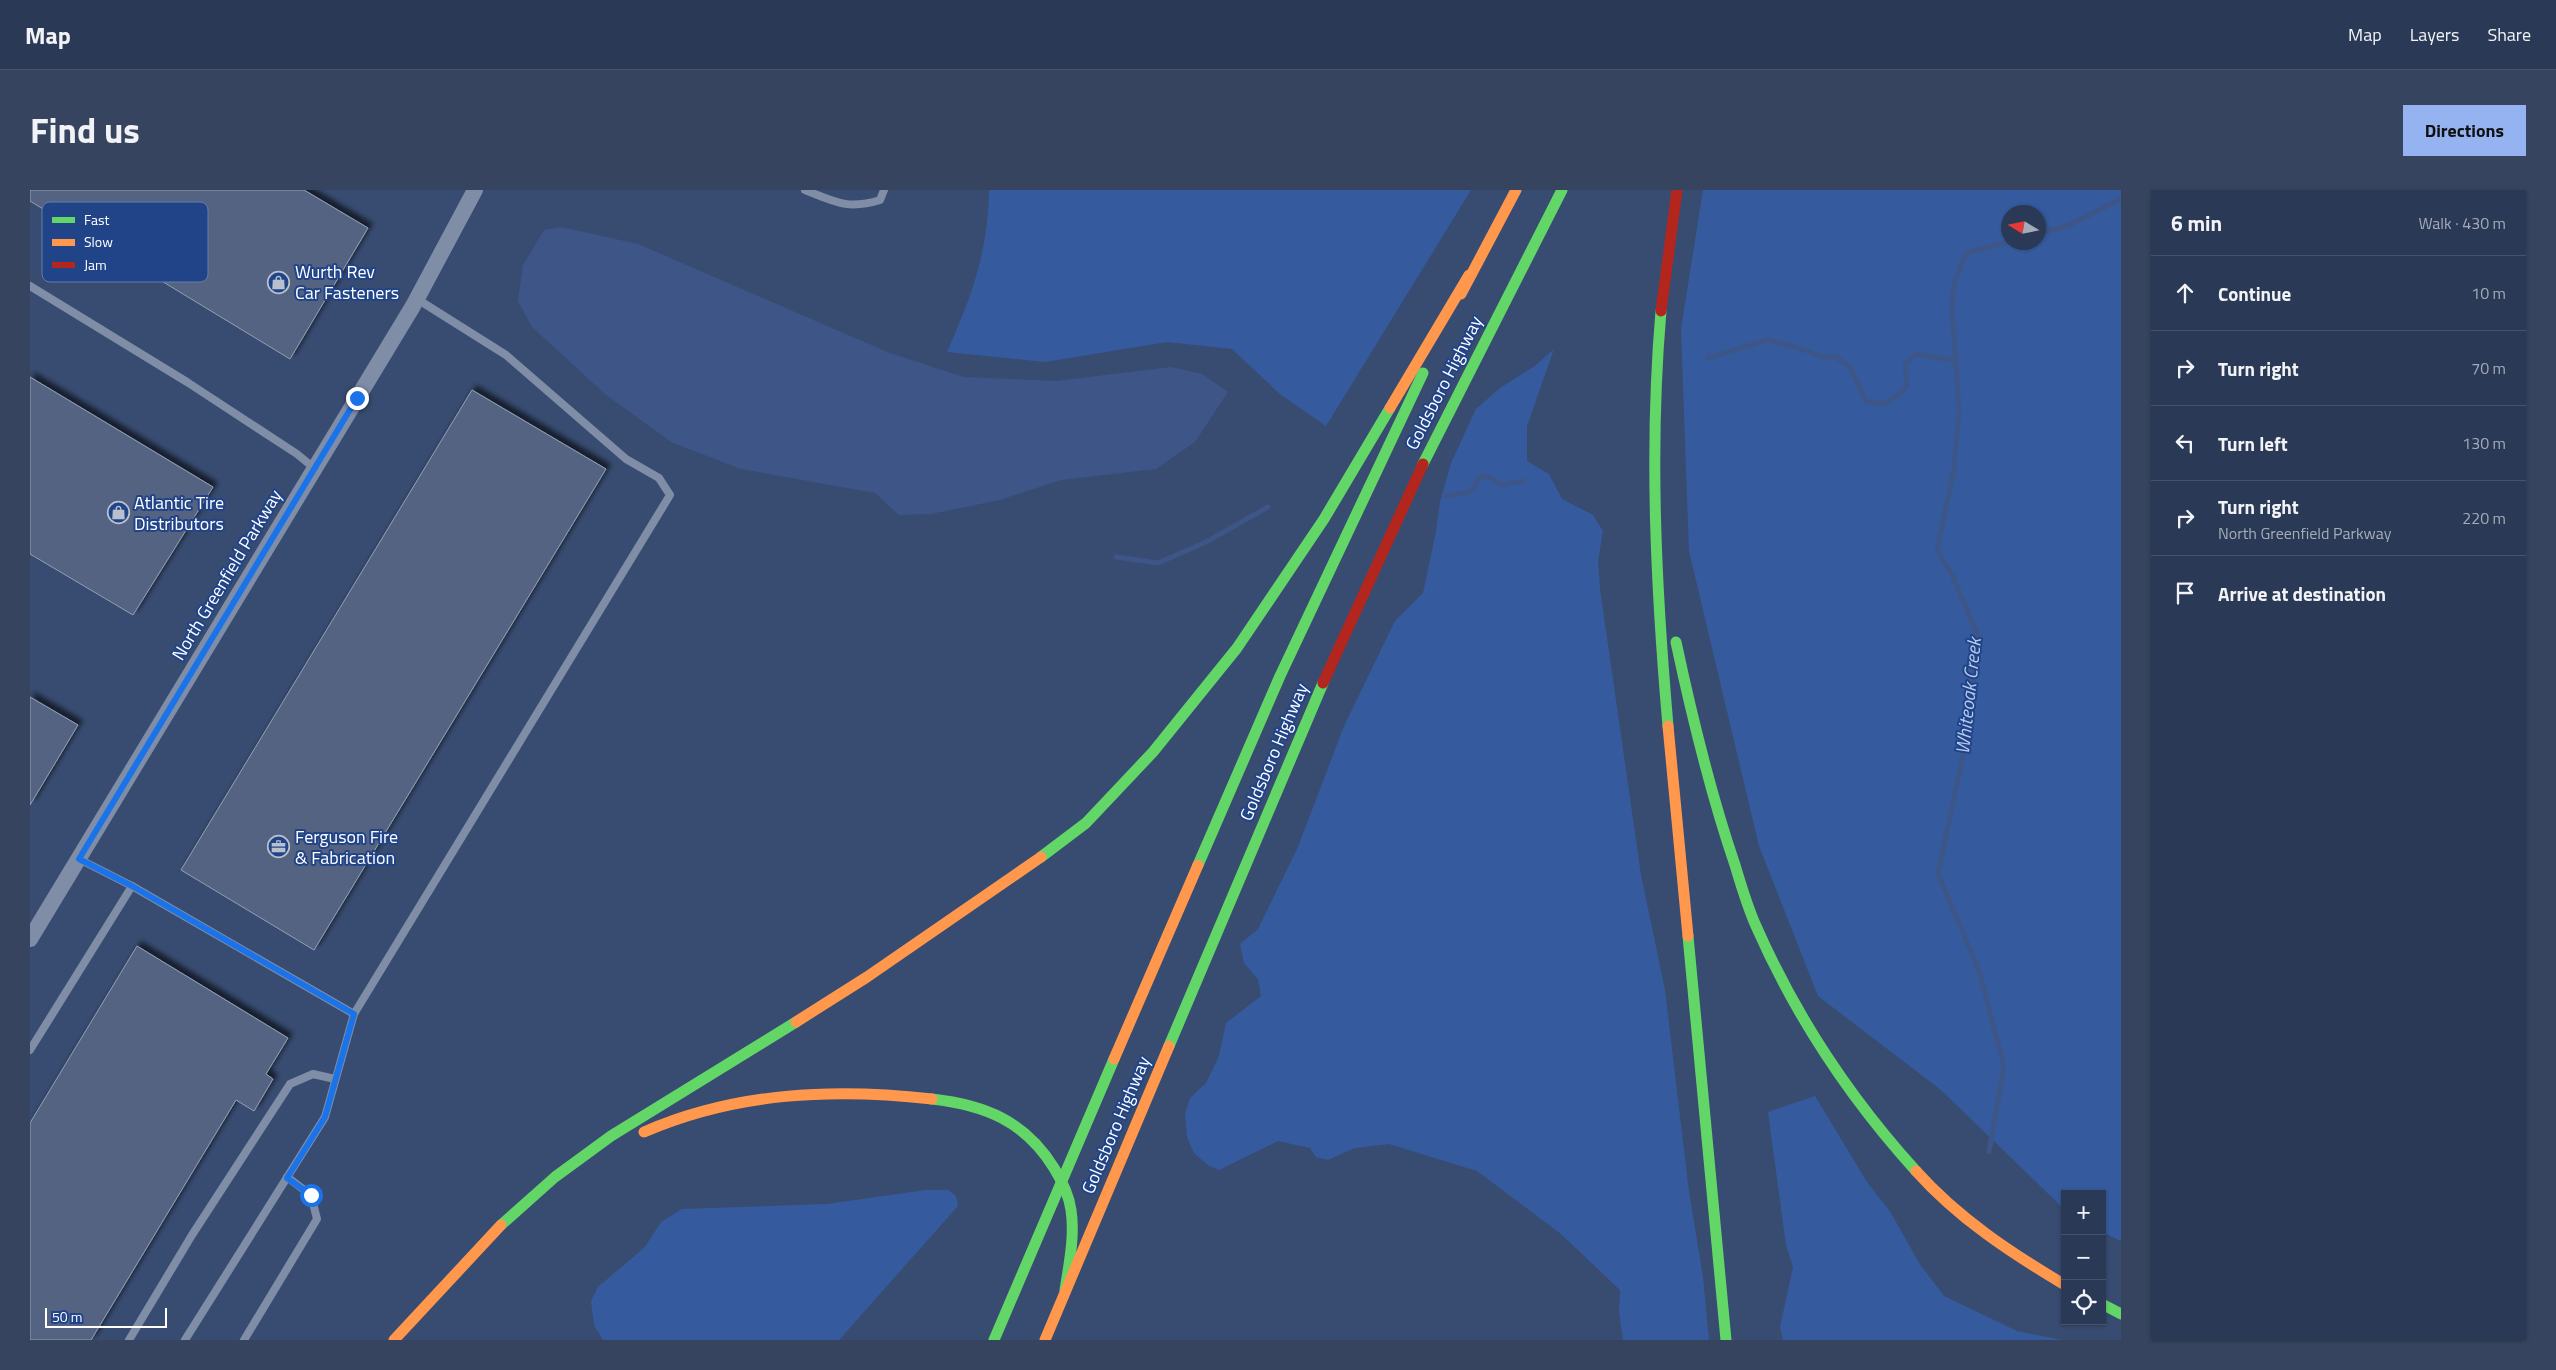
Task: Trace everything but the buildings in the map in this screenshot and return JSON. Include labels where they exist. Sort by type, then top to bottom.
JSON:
[{"type":"main road","points":[[394,1340],[496,1230],[555,1177],[611,1136],[727,1067],[867,976],[1002,885],[1086,823],[1153,752],[1237,648],[1324,520],[1469,275],[1516,190]]},
{"type":"main road","name":"Goldsboro Highway","points":[[1045,1340],[1318,694],[1421,468],[1562,190]]},
{"type":"main road","points":[[1678,190],[1669,235],[1658,321],[1653,444],[1657,547],[1664,675],[1726,1340]]},
{"type":"main road","points":[[994,1340],[1061,1180],[1280,676],[1469,275]]},
{"type":"main road","points":[[1657,547],[1691,711],[1712,793],[1754,922],[1776,972],[1800,1017],[1839,1078],[1881,1133],[1929,1184],[1981,1232],[2061,1282]]},
{"type":"main road","points":[[555,1177],[664,1123],[725,1104],[781,1096],[884,1096],[926,1098],[963,1105],[1002,1116],[1040,1146],[1061,1180],[1070,1201],[1072,1225],[1065,1290]]},
{"type":"main road","points":[[2106,1306],[2121,1314]]},
{"type":"street","name":"North Greenfield Parkway","points":[[455,230],[469,190]]},
{"type":"street","name":"North Greenfield Parkway","points":[[30,939],[416,300],[475,190]]},
{"type":"lane","points":[[805,190],[834,202],[859,206],[880,200],[884,190]]},
{"type":"lane","points":[[30,286],[187,382],[298,454],[314,468]]},
{"type":"lane","points":[[185,1340],[325,1117],[354,1014],[670,495],[659,478],[626,458],[506,355],[416,300]]},
{"type":"lane","points":[[79,859],[132,886],[354,1014]]},
{"type":"lane","points":[[30,1050],[132,886]]},
{"type":"lane","points":[[129,1340],[192,1235],[290,1084],[313,1074],[335,1079]]},
{"type":"lane","points":[[244,1340],[316,1219],[311,1195],[287,1178]]},
{"type":"shaded area","points":[[989,190],[1471,190],[1326,426],[1280,394],[1232,349],[1167,342],[1045,362],[947,352],[964,312],[982,254],[986,234]]},
{"type":"shaded area","points":[[1703,190],[2121,190],[2121,1241],[2106,1234],[2106,1190],[2061,1190],[2061,1206],[1941,1090],[1818,996],[1759,846],[1689,551],[1681,329]]},
{"type":"shaded area","points":[[561,227],[638,244],[890,353],[963,377],[1056,381],[1171,367],[1202,374],[1228,392],[1195,442],[1156,469],[1061,480],[1000,500],[931,514],[899,515],[875,493],[741,469],[671,442],[605,394],[532,327],[518,301],[523,265],[544,230]]},
{"type":"shaded area","points":[[1554,349],[1527,426],[1527,461],[1549,474],[1562,499],[1593,515],[1603,531],[1598,561],[1600,589],[1641,875],[1665,990],[1689,1192],[1703,1277],[1709,1340],[1623,1340],[1619,1312],[1620,1290],[1561,1234],[1477,1171],[1389,1144],[1355,1148],[1328,1160],[1316,1157],[1310,1148],[1278,1141],[1219,1170],[1209,1166],[1194,1153],[1187,1137],[1185,1114],[1190,1098],[1206,1083],[1219,1056],[1226,1023],[1261,996],[1258,979],[1244,963],[1240,944],[1258,929],[1298,847],[1344,726],[1395,621],[1423,593],[1436,532],[1440,502],[1451,463],[1476,409],[1500,388],[1536,365]]},
{"type":"shaded area","points":[[1815,1096],[1867,1182],[1891,1213],[1919,1263],[1944,1296],[2017,1331],[2062,1340],[1783,1340],[1780,1327],[1793,1267],[1786,1245],[1768,1112]]},
{"type":"shaded area","points":[[926,1190],[948,1190],[956,1196],[958,1206],[839,1340],[603,1340],[594,1325],[591,1301],[598,1287],[645,1247],[661,1222],[682,1209],[827,1204]]},
{"type":"waterway","name":"Whiteoak Creek","points":[[2046,232],[2069,225],[2121,199]]},
{"type":"waterway","name":"Whiteoak Creek","points":[[1989,1152],[2004,1065],[1978,968],[1938,874],[1967,736],[1978,636],[1953,577],[1937,549],[1954,470],[1959,411],[1952,306],[1954,284],[1966,253],[2001,244]]},
{"type":"waterway","points":[[1708,358],[1768,340],[1799,348],[1822,357],[1836,357],[1850,367],[1866,401],[1884,404],[1907,386],[1905,364],[1916,354],[1956,361]]},
{"type":"waterway","points":[[1446,496],[1470,492],[1481,476],[1489,477],[1502,485],[1523,481]]},
{"type":"waterway","points":[[1116,557],[1158,563],[1206,542],[1268,507]]},
{"type":"traffic: fast","points":[[1423,464],[1562,190]]},
{"type":"traffic: fast","points":[[1661,311],[1655,415],[1655,518],[1668,726]]},
{"type":"traffic: fast","points":[[1198,865],[1280,676],[1423,373]]},
{"type":"traffic: fast","points":[[1041,857],[1086,823],[1153,752],[1237,648],[1324,519],[1390,408]]},
{"type":"traffic: fast","points":[[1676,642],[1710,782],[1744,896],[1756,926],[1788,992],[1826,1055],[1868,1114],[1916,1171]]},
{"type":"traffic: fast","points":[[1169,1046],[1323,683]]},
{"type":"traffic: fast","points":[[1688,936],[1726,1340]]},
{"type":"traffic: fast","points":[[501,1225],[555,1177],[611,1136],[796,1022]]},
{"type":"traffic: fast","points":[[994,1340],[1114,1059]]},
{"type":"traffic: fast","points":[[932,1099],[969,1106],[1002,1118],[1017,1127],[1043,1152],[1062,1183],[1070,1204],[1072,1220],[1071,1250],[1065,1290]]},
{"type":"traffic: fast","points":[[2106,1306],[2121,1314]]},
{"type":"traffic: slow","points":[[1461,294],[1516,190]]},
{"type":"traffic: slow","points":[[1390,408],[1469,275]]},
{"type":"traffic: slow","points":[[1668,726],[1688,936]]},
{"type":"traffic: slow","points":[[796,1022],[867,977],[1041,857]]},
{"type":"traffic: slow","points":[[1114,1059],[1198,865]]},
{"type":"traffic: slow","points":[[1045,1340],[1169,1046]]},
{"type":"traffic: slow","points":[[644,1132],[714,1108],[786,1096],[859,1094],[932,1099]]},
{"type":"traffic: slow","points":[[1916,1171],[1949,1204],[1986,1234],[2061,1282]]},
{"type":"traffic: slow","points":[[394,1340],[501,1225]]},
{"type":"traffic: jam","points":[[1661,311],[1677,190]]},
{"type":"traffic: jam","points":[[1323,683],[1423,464]]},
{"type":"place","name":"Wurth Rev Car Fasteners","points":[[279,282]]},
{"type":"place","name":"Atlantic Tire Distributors","points":[[118,513]]},
{"type":"place","name":"Ferguson Fire & Fabrication","points":[[279,847]]},
{"type":"route","points":[[311,1195],[287,1178],[325,1117],[354,1014],[132,886],[79,859],[357,398]]}]
